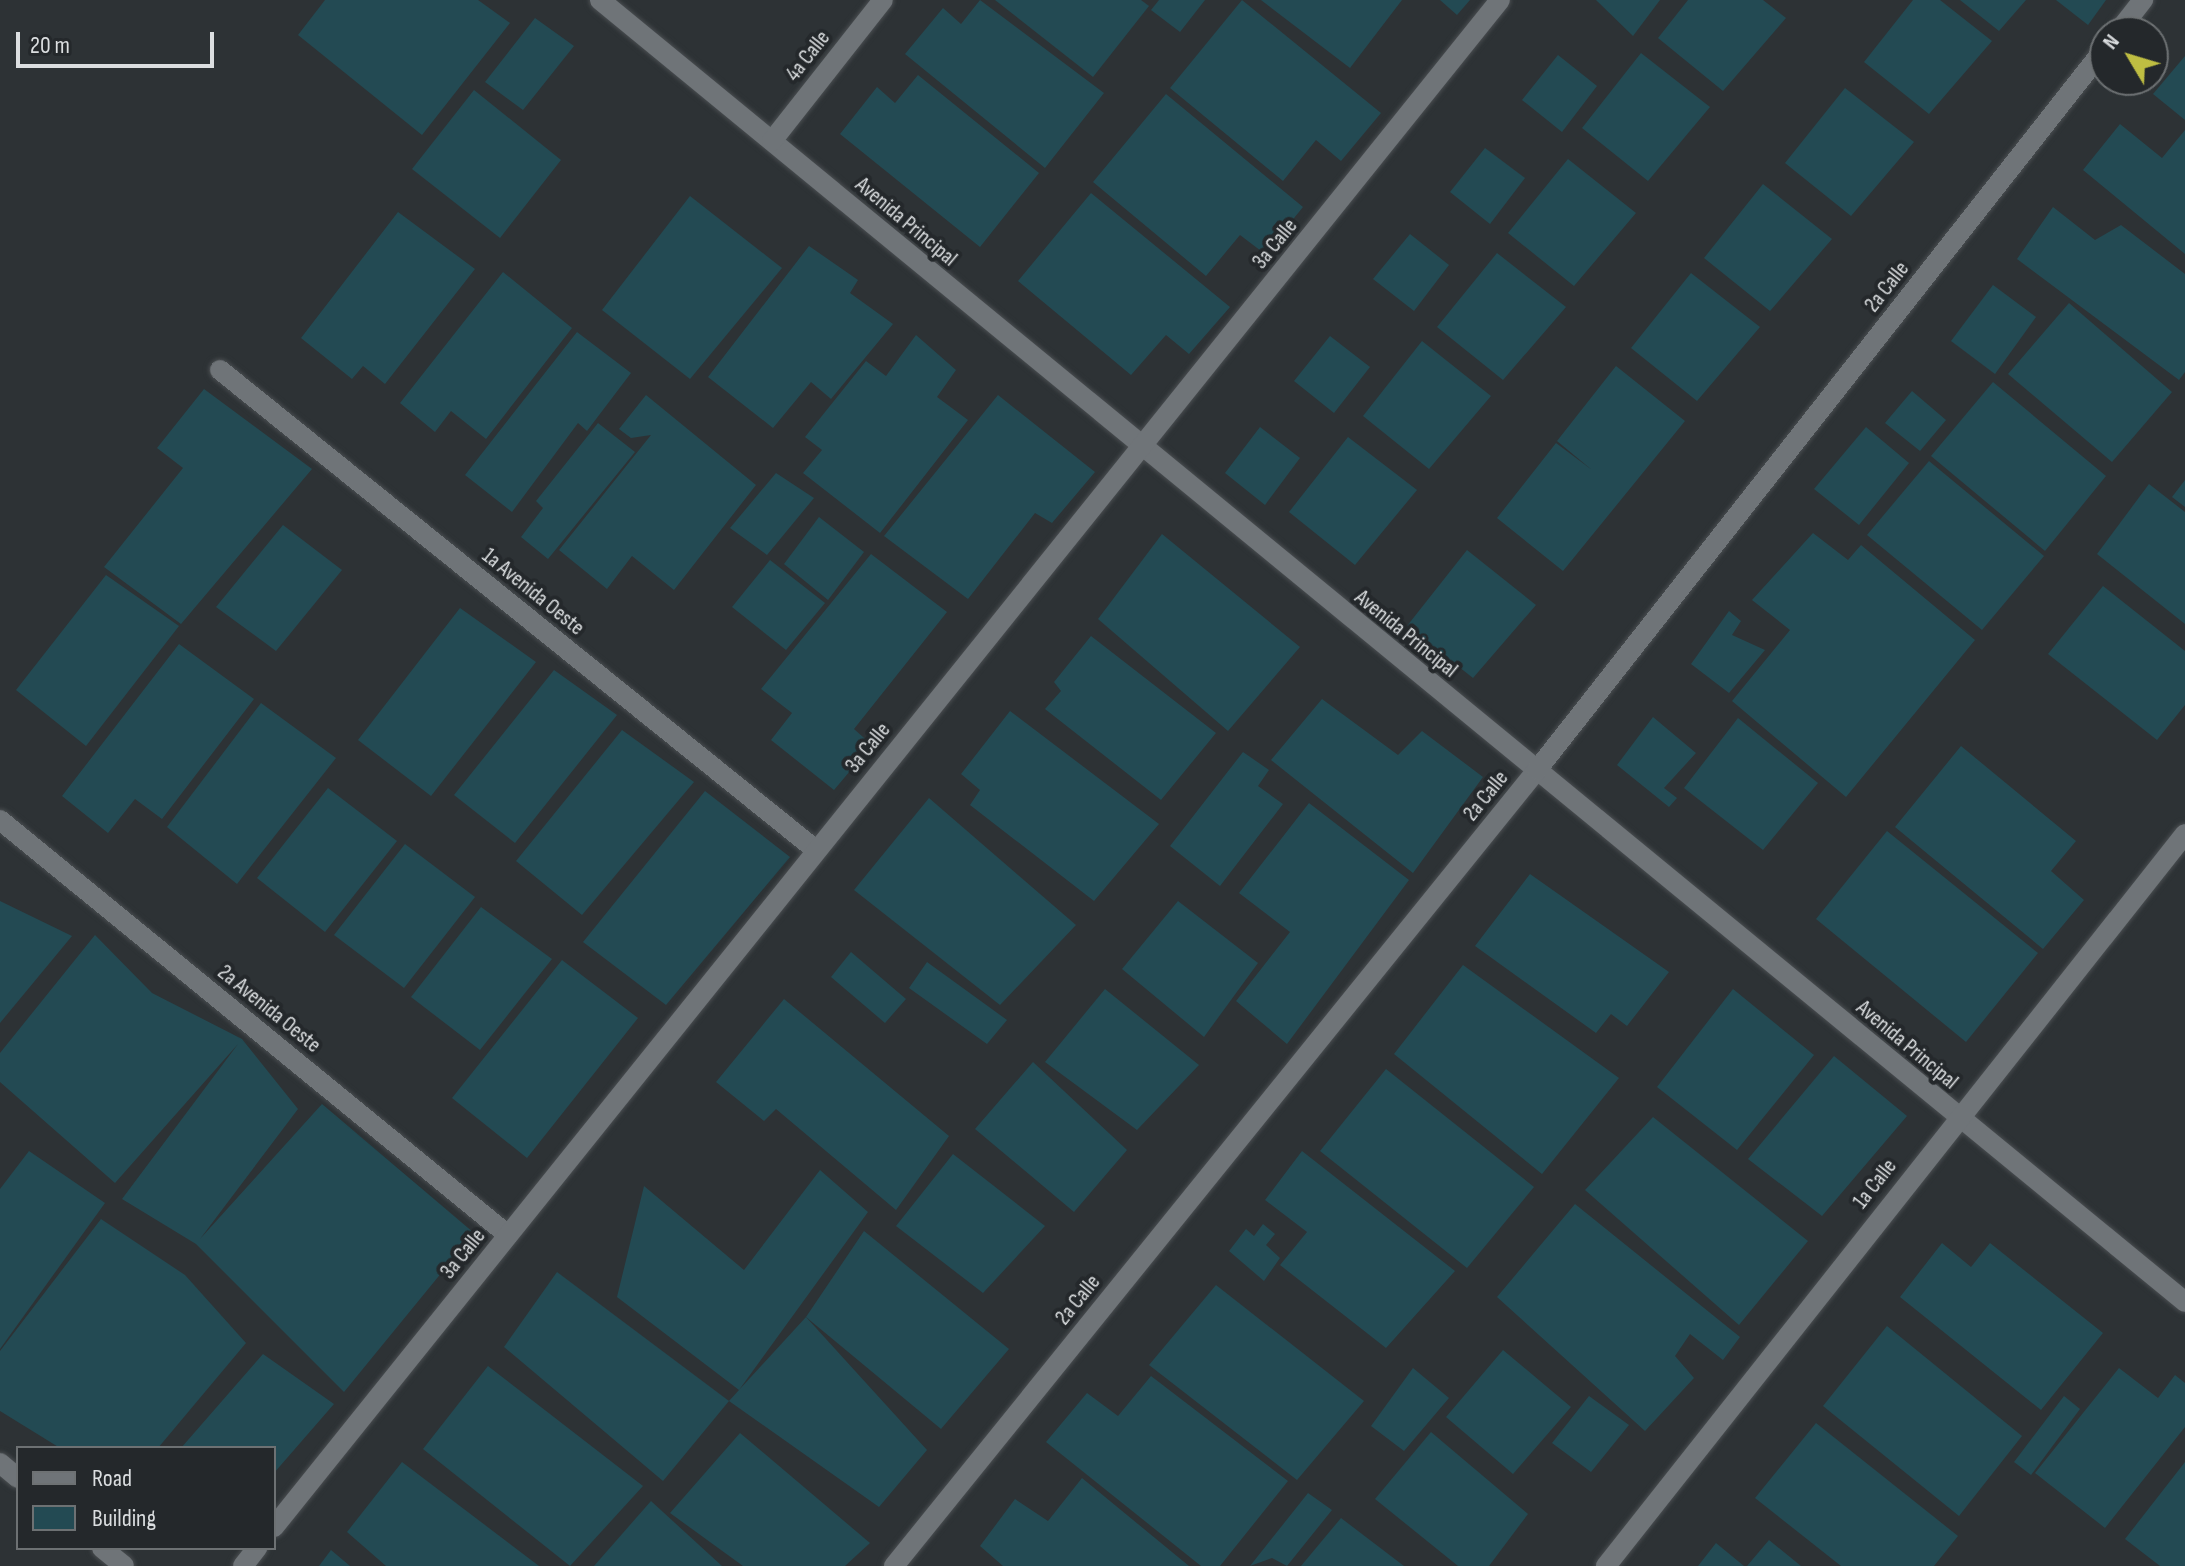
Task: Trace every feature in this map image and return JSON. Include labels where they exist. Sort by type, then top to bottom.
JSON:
[{"type":"street","name":"Avenida Principal","points":[[600,0],[1141,450],[1537,770],[2185,1302]]},
{"type":"street","name":"4a Calle","points":[[772,141],[883,0]]},
{"type":"street","name":"3a Calle","points":[[276,1525],[1500,0]]},
{"type":"street","points":[[2130,16],[2143,0]]},
{"type":"street","name":"2a Calle","points":[[894,1566],[1537,770],[2089,68]]},
{"type":"street","name":"1a Avenida Oeste","points":[[220,370],[816,850]]},
{"type":"street","name":"2a Avenida Oeste","points":[[0,820],[508,1235]]},
{"type":"street","name":"1a Calle","points":[[1606,1566],[2185,834]]},
{"type":"street","points":[[0,1463],[16,1476]]},
{"type":"street","points":[[104,1550],[124,1566]]},
{"type":"street","points":[[243,1566],[255,1550]]},
{"type":"building","points":[[325,0],[478,0],[510,23],[422,135],[298,35]]},
{"type":"building","points":[[980,0],[1104,93],[1045,168],[905,54],[943,8],[961,24]]},
{"type":"building","points":[[995,0],[1141,0],[1149,6],[1093,77]]},
{"type":"building","points":[[1159,0],[1205,0],[1180,32],[1151,10]]},
{"type":"building","points":[[1242,0],[1381,113],[1341,161],[1316,140],[1283,181],[1170,88]]},
{"type":"building","points":[[1261,0],[1402,0],[1350,68]]},
{"type":"building","points":[[1440,0],[1470,0],[1457,15]]},
{"type":"building","points":[[1596,0],[1660,0],[1633,36]]},
{"type":"building","points":[[1688,0],[1763,0],[1786,18],[1723,91],[1658,38]]},
{"type":"building","points":[[1913,0],[1940,0],[1992,41],[1929,114],[1864,62]]},
{"type":"building","points":[[1960,0],[2026,0],[1999,31]]},
{"type":"building","points":[[2056,0],[2106,0],[2094,16],[2089,16],[2088,25]]},
{"type":"building","points":[[535,18],[574,46],[523,110],[485,82]]},
{"type":"building","points":[[1641,53],[1710,107],[1648,181],[1582,128]]},
{"type":"building","points":[[1558,55],[1597,86],[1562,132],[1522,100]]},
{"type":"building","points":[[2185,56],[2185,120],[2155,96],[2169,96],[2169,75]]},
{"type":"building","points":[[918,75],[1039,173],[980,247],[840,134],[877,87],[895,103]]},
{"type":"building","points":[[1845,88],[1914,142],[1851,216],[1785,163]]},
{"type":"building","points":[[474,90],[561,160],[500,238],[412,169]]},
{"type":"building","points":[[1166,94],[1303,207],[1265,254],[1240,235],[1206,276],[1093,182]]},
{"type":"building","points":[[2120,124],[2162,158],[2185,130],[2185,254],[2083,170]]},
{"type":"building","points":[[1485,148],[1525,178],[1490,224],[1450,192]]},
{"type":"building","points":[[1568,159],[1636,213],[1574,286],[1508,233]]},
{"type":"building","points":[[1763,184],[1832,239],[1770,311],[1704,258]]},
{"type":"building","points":[[1091,193],[1230,307],[1189,354],[1166,335],[1131,375],[1018,281]]},
{"type":"building","points":[[690,196],[782,268],[690,379],[602,310]]},
{"type":"building","points":[[2053,207],[2095,240],[2121,225],[2185,274],[2185,372],[2179,380],[2017,259]]},
{"type":"building","points":[[398,212],[475,269],[385,384],[363,366],[352,379],[301,338]]},
{"type":"building","points":[[1410,234],[1449,265],[1414,311],[1373,279]]},
{"type":"building","points":[[809,246],[858,280],[850,293],[893,324],[831,399],[811,382],[773,428],[708,377]]},
{"type":"building","points":[[1497,253],[1566,307],[1503,380],[1437,327]]},
{"type":"building","points":[[503,272],[572,328],[486,439],[451,411],[435,432],[400,403]]},
{"type":"building","points":[[1691,273],[1760,327],[1697,401],[1631,348]]},
{"type":"building","points":[[1993,285],[2036,317],[1995,374],[1951,341]]},
{"type":"building","points":[[2069,303],[2172,392],[2112,462],[2008,374]]},
{"type":"building","points":[[577,332],[631,373],[587,431],[578,423],[512,512],[465,475]]},
{"type":"building","points":[[916,335],[956,370],[937,397],[968,420],[880,533],[803,473],[822,450],[805,437],[866,361],[886,376]]},
{"type":"building","points":[[1330,336],[1370,367],[1334,413],[1294,381]]},
{"type":"building","points":[[1422,341],[1491,396],[1429,469],[1363,416]]},
{"type":"building","points":[[1616,366],[1685,421],[1563,571],[1497,518],[1556,443],[1592,470],[1557,441]]},
{"type":"building","points":[[1993,382],[2106,476],[2045,551],[1931,456]]},
{"type":"building","points":[[204,389],[312,469],[181,624],[104,567],[183,468],[157,448]]},
{"type":"building","points":[[1912,391],[1946,420],[1920,451],[1885,423]]},
{"type":"building","points":[[646,395],[756,485],[674,590],[632,556],[607,589],[559,550],[651,435],[631,438],[619,429]]},
{"type":"building","points":[[998,395],[1095,472],[1052,523],[1035,513],[968,599],[884,536]]},
{"type":"building","points":[[598,423],[635,452],[548,559],[521,537],[543,508],[536,501]]},
{"type":"building","points":[[1260,427],[1300,458],[1265,505],[1225,473]]},
{"type":"building","points":[[1866,427],[1909,463],[1859,525],[1814,489]]},
{"type":"building","points":[[1348,437],[1417,490],[1355,565],[1289,512]]},
{"type":"building","points":[[1929,461],[2044,556],[1982,630],[1867,535]]},
{"type":"building","points":[[776,473],[814,498],[767,555],[730,528]]},
{"type":"building","points":[[2185,480],[2185,507],[2172,497]]},
{"type":"building","points":[[2149,484],[2185,512],[2185,624],[2097,554]]},
{"type":"building","points":[[819,517],[864,552],[828,600],[784,564]]},
{"type":"building","points":[[283,525],[342,570],[276,651],[216,607]]},
{"type":"building","points":[[1813,533],[1848,560],[1861,545],[1975,640],[1846,797],[1732,701],[1790,630],[1752,600]]},
{"type":"building","points":[[1162,534],[1300,647],[1228,731],[1098,619]]},
{"type":"building","points":[[1467,550],[1536,605],[1473,678],[1407,626]]},
{"type":"building","points":[[871,554],[947,612],[854,729],[872,745],[834,790],[771,740],[792,713],[761,689]]},
{"type":"building","points":[[770,560],[825,603],[786,650],[732,607]]},
{"type":"building","points":[[106,575],[179,626],[86,746],[16,690]]},
{"type":"building","points":[[2103,586],[2185,651],[2185,705],[2157,740],[2048,654]]},
{"type":"building","points":[[460,608],[536,662],[431,796],[358,740]]},
{"type":"building","points":[[1729,611],[1741,621],[1732,635],[1765,650],[1729,693],[1691,664]]},
{"type":"building","points":[[1091,636],[1216,733],[1161,800],[1045,709],[1061,691],[1054,682]]},
{"type":"building","points":[[179,644],[254,699],[162,819],[135,799],[108,833],[62,796]]},
{"type":"building","points":[[554,670],[617,715],[515,843],[454,795]]},
{"type":"building","points":[[1322,699],[1398,755],[1422,731],[1483,777],[1413,873],[1271,760]]},
{"type":"building","points":[[261,703],[336,758],[237,884],[167,827]]},
{"type":"building","points":[[1010,711],[1159,824],[1094,901],[970,805],[980,790],[961,774]]},
{"type":"building","points":[[1653,717],[1696,753],[1664,788],[1677,798],[1669,807],[1617,765]]},
{"type":"building","points":[[1738,718],[1818,783],[1763,850],[1684,788]]},
{"type":"building","points":[[622,730],[694,782],[582,915],[516,861]]},
{"type":"building","points":[[1961,746],[2076,841],[2051,871],[2084,900],[2043,949],[1895,827]]},
{"type":"building","points":[[1243,752],[1269,770],[1258,786],[1283,804],[1220,886],[1170,846]]},
{"type":"building","points":[[328,788],[397,841],[325,932],[257,878]]},
{"type":"building","points":[[705,791],[790,857],[666,1005],[583,942]]},
{"type":"building","points":[[929,798],[1076,925],[1000,1005],[854,890]]},
{"type":"building","points":[[1309,803],[1409,880],[1287,1044],[1236,1001],[1290,932],[1239,893]]},
{"type":"building","points":[[1887,831],[2038,953],[1966,1042],[1816,919]]},
{"type":"building","points":[[405,844],[475,897],[404,988],[334,935]]},
{"type":"building","points":[[1530,874],[1669,972],[1627,1026],[1611,1014],[1596,1033],[1475,946]]},
{"type":"building","points":[[0,901],[72,936],[0,1023]]},
{"type":"building","points":[[1178,901],[1258,963],[1204,1037],[1122,969]]},
{"type":"building","points":[[481,907],[552,959],[480,1050],[411,997]]},
{"type":"building","points":[[95,935],[152,993],[242,1039],[298,1109],[200,1239],[322,1104],[474,1233],[344,1392],[196,1244],[122,1199],[238,1044],[115,1183],[0,1082],[0,1053]]},
{"type":"building","points":[[851,952],[906,999],[885,1023],[831,977]]},
{"type":"building","points":[[562,960],[638,1018],[527,1158],[452,1098]]},
{"type":"building","points":[[927,962],[1007,1020],[987,1044],[909,988]]},
{"type":"building","points":[[1463,965],[1619,1078],[1542,1174],[1394,1054]]},
{"type":"building","points":[[1105,989],[1199,1065],[1137,1130],[1045,1062]]},
{"type":"building","points":[[1733,989],[1814,1055],[1737,1150],[1657,1087]]},
{"type":"building","points":[[784,999],[949,1136],[896,1210],[776,1109],[764,1121],[716,1082]]},
{"type":"building","points":[[1834,1056],[1907,1116],[1822,1216],[1748,1159]]},
{"type":"building","points":[[1033,1062],[1127,1150],[1074,1212],[975,1129]]},
{"type":"building","points":[[1386,1069],[1534,1187],[1467,1268],[1320,1151]]},
{"type":"building","points":[[1653,1117],[1808,1241],[1739,1325],[1585,1190]]},
{"type":"building","points":[[29,1151],[105,1203],[0,1349],[0,1189]]},
{"type":"building","points":[[1302,1151],[1455,1271],[1386,1348],[1280,1265],[1307,1232],[1265,1200]]},
{"type":"building","points":[[953,1154],[1045,1226],[983,1293],[896,1226]]},
{"type":"building","points":[[820,1170],[868,1212],[739,1390],[617,1297],[644,1186],[744,1270]]},
{"type":"building","points":[[1575,1204],[1740,1337],[1723,1360],[1690,1334],[1675,1356],[1694,1378],[1645,1431],[1497,1297]]},
{"type":"building","points":[[101,1219],[185,1275],[246,1343],[160,1446],[57,1446],[0,1411],[0,1351]]},
{"type":"building","points":[[1263,1224],[1275,1234],[1266,1245],[1280,1258],[1264,1281],[1229,1251],[1246,1229],[1254,1236]]},
{"type":"building","points":[[864,1231],[1009,1349],[941,1429],[806,1317]]},
{"type":"building","points":[[1942,1243],[1971,1267],[1990,1243],[2103,1333],[2041,1410],[1900,1297]]},
{"type":"building","points":[[557,1272],[729,1401],[663,1481],[504,1347]]},
{"type":"building","points":[[1216,1285],[1364,1401],[1297,1480],[1149,1365]]},
{"type":"building","points":[[806,1317],[927,1450],[879,1507],[729,1401]]},
{"type":"building","points":[[1887,1326],[2022,1436],[1959,1516],[1823,1406]]},
{"type":"building","points":[[1503,1350],[1571,1407],[1513,1474],[1446,1417]]},
{"type":"building","points":[[263,1354],[334,1404],[276,1471],[276,1446],[183,1446]]},
{"type":"building","points":[[488,1366],[643,1486],[570,1566],[423,1449]]},
{"type":"building","points":[[1413,1368],[1449,1398],[1404,1451],[1371,1426]]},
{"type":"building","points":[[2119,1368],[2158,1398],[2175,1375],[2185,1383],[2185,1427],[2105,1528],[2035,1473]]},
{"type":"building","points":[[1151,1376],[1288,1481],[1220,1566],[1201,1566],[1046,1442],[1087,1393],[1118,1416]]},
{"type":"building","points":[[1589,1396],[1629,1425],[1591,1472],[1552,1443]]},
{"type":"building","points":[[2064,1396],[2080,1409],[2031,1475],[2014,1462]]},
{"type":"building","points":[[1816,1423],[1958,1536],[1934,1566],[1841,1566],[1755,1498]]},
{"type":"building","points":[[1431,1432],[1528,1514],[1489,1566],[1458,1566],[1375,1499]]},
{"type":"building","points":[[740,1433],[870,1543],[845,1566],[743,1566],[670,1513]]},
{"type":"building","points":[[402,1462],[539,1566],[386,1566],[347,1532]]},
{"type":"building","points":[[2185,1462],[2185,1566],[2160,1566],[2125,1539]]},
{"type":"building","points":[[1082,1478],[1189,1566],[1003,1566],[980,1546],[1015,1499],[1048,1521]]},
{"type":"building","points":[[1308,1493],[1332,1510],[1287,1566],[1272,1558],[1250,1566]]},
{"type":"building","points":[[651,1501],[722,1566],[594,1566]]},
{"type":"building","points":[[1341,1518],[1404,1566],[1301,1566]]},
{"type":"building","points":[[1769,1540],[1801,1566],[1747,1566]]},
{"type":"building","points":[[1716,1543],[1744,1566],[1698,1566]]},
{"type":"building","points":[[331,1550],[350,1566],[319,1566]]}]
